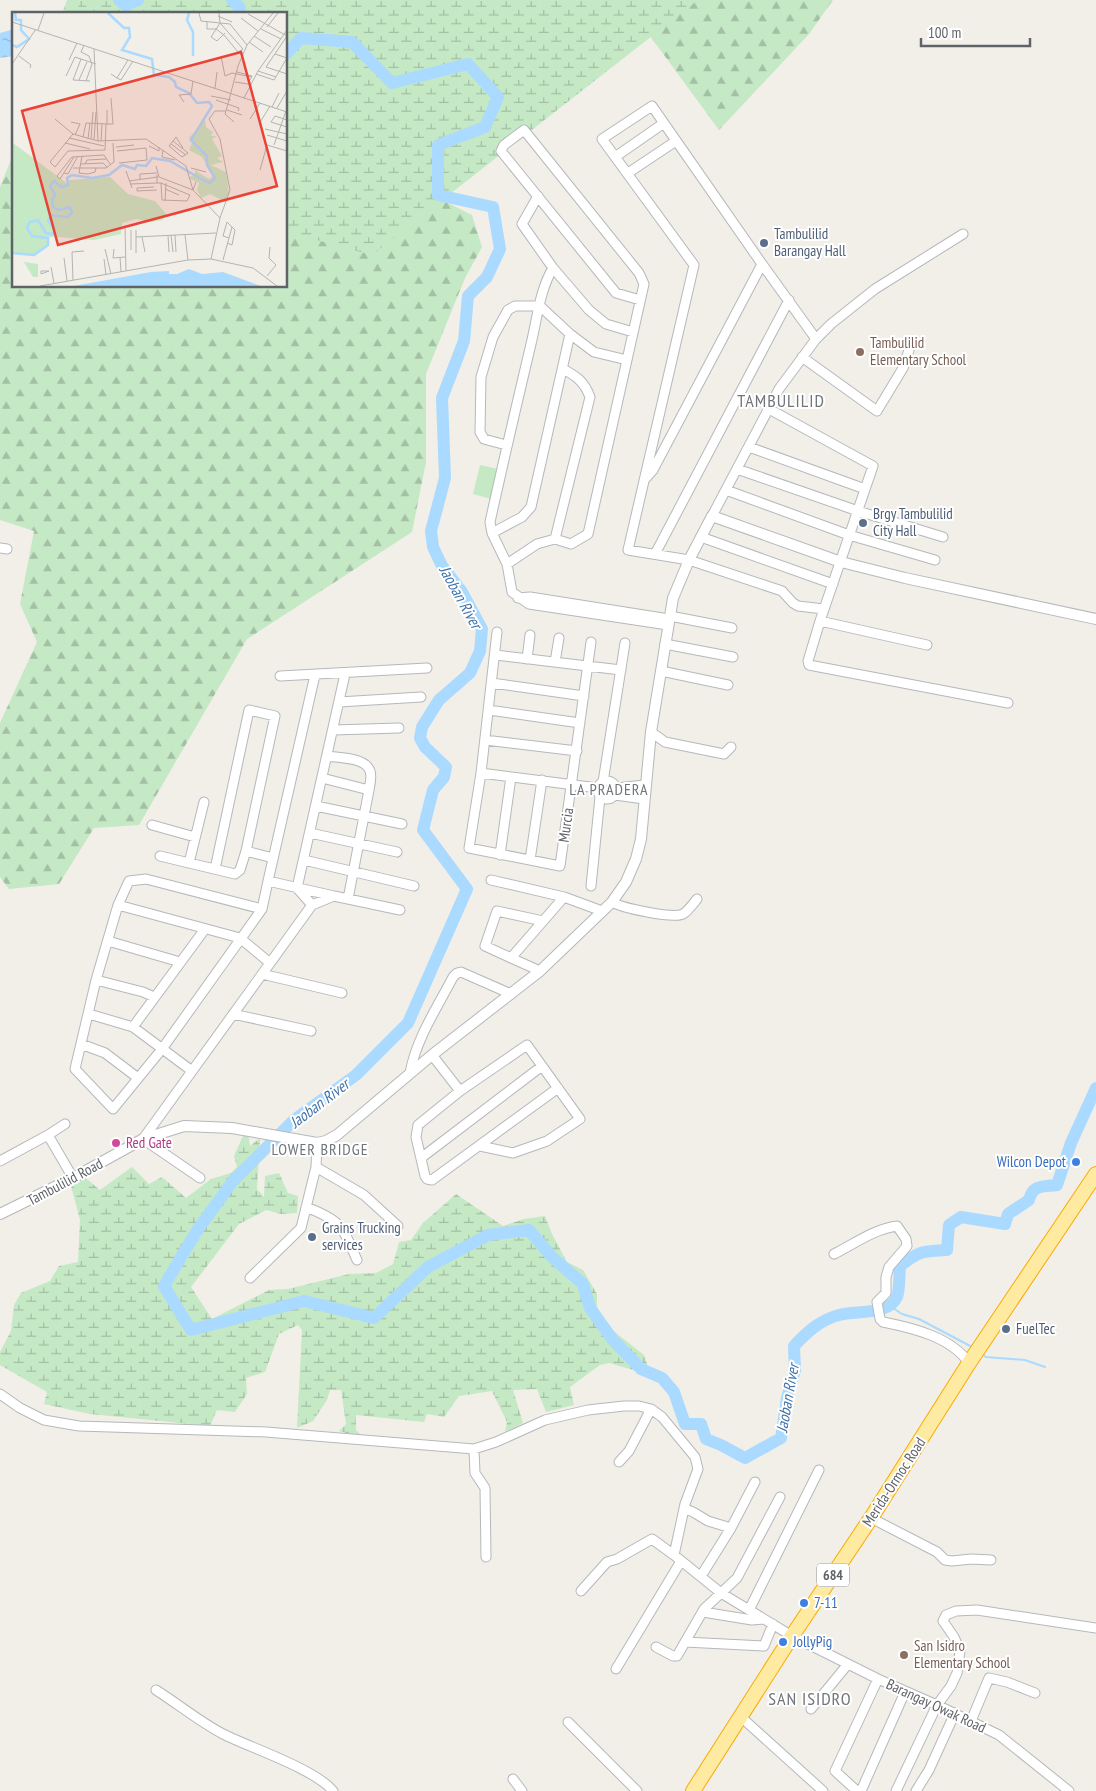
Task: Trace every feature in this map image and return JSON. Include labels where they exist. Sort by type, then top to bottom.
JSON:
[{"type":"highway","name":"Merida-Ormoc Road","points":[[693,1791],[971,1361],[1096,1174]]},
{"type":"street","points":[[816,339],[652,106],[602,139],[694,265],[628,550],[689,560],[782,591],[792,603],[798,606],[824,609]]},
{"type":"street","points":[[615,157],[664,122]]},
{"type":"street","points":[[507,564],[537,544],[555,539],[571,544],[588,534],[644,284],[639,273],[524,130],[504,145],[501,151],[616,293],[640,300]]},
{"type":"street","points":[[628,173],[676,141]]},
{"type":"street","points":[[538,196],[522,224],[553,268],[589,310],[606,324],[633,332]]},
{"type":"street","points":[[250,1278],[301,1228],[316,1167],[317,1143],[337,1135],[432,1055],[540,972],[612,902],[626,882],[636,859],[641,838],[651,732],[673,598],[689,560],[779,389],[816,339],[831,324],[875,289],[963,234]]},
{"type":"street","points":[[644,480],[653,470],[762,264]]},
{"type":"street","points":[[553,268],[548,276],[540,306],[506,445],[490,522],[492,533],[507,564],[512,592],[529,604],[732,628]]},
{"type":"street","points":[[655,554],[789,300]]},
{"type":"street","points":[[506,445],[484,439],[480,432],[481,377],[494,337],[508,310],[515,306],[540,306],[570,334],[594,352],[627,360]]},
{"type":"street","points":[[492,533],[522,517],[531,507],[570,334]]},
{"type":"street","points":[[802,357],[877,410],[902,368],[909,350]]},
{"type":"street","points":[[555,539],[590,397],[586,386],[579,378],[563,369]]},
{"type":"street","points":[[769,409],[873,466],[820,621],[808,661],[809,665],[1008,703]]},
{"type":"street","points":[[749,447],[865,489]]},
{"type":"street","points":[[737,469],[943,538]]},
{"type":"street","points":[[726,490],[849,535],[935,560]]},
{"type":"street","points":[[712,516],[841,562],[905,578],[1096,619]]},
{"type":"street","points":[[701,537],[833,584]]},
{"type":"street","points":[[820,621],[927,645]]},
{"type":"street","points":[[497,632],[496,655],[481,773],[469,848],[530,860],[542,780]]},
{"type":"street","points":[[527,658],[530,635]]},
{"type":"street","points":[[555,662],[559,638]]},
{"type":"street","name":"Murcia","points":[[530,860],[560,866],[591,642]]},
{"type":"street","points":[[591,886],[600,789],[625,643]]},
{"type":"street","points":[[665,644],[733,657]]},
{"type":"street","points":[[496,655],[621,670]]},
{"type":"street","points":[[280,676],[345,674],[428,668]]},
{"type":"street","points":[[661,671],[728,685]]},
{"type":"street","points":[[297,888],[345,674]]},
{"type":"street","points":[[262,909],[146,879],[129,881],[118,905],[96,980],[75,1069],[113,1109],[162,1049],[262,909],[315,675]]},
{"type":"street","points":[[492,683],[584,696]]},
{"type":"street","points":[[339,702],[421,697]]},
{"type":"street","points":[[160,856],[235,874],[238,872],[246,851],[276,716],[249,710],[215,869]]},
{"type":"street","points":[[489,710],[580,723]]},
{"type":"street","points":[[333,730],[399,728]]},
{"type":"street","points":[[651,732],[665,742],[724,754],[731,747]]},
{"type":"street","points":[[485,740],[577,751]]},
{"type":"street","points":[[327,756],[360,761],[367,765],[371,772],[348,899]]},
{"type":"street","points":[[481,773],[600,789],[610,799],[616,792],[646,786]]},
{"type":"street","points":[[500,855],[510,776]]},
{"type":"street","points":[[322,778],[369,790]]},
{"type":"street","points":[[600,789],[610,781],[616,792],[644,799]]},
{"type":"street","points":[[189,862],[204,802]]},
{"type":"street","points":[[316,806],[402,824]]},
{"type":"street","points":[[152,826],[195,837]]},
{"type":"street","points":[[310,833],[397,852]]},
{"type":"street","points":[[246,851],[273,858]]},
{"type":"street","points":[[304,860],[414,886]]},
{"type":"street","points":[[491,880],[564,897],[602,911]]},
{"type":"street","points":[[268,881],[400,910]]},
{"type":"street","points":[[297,888],[312,905]]},
{"type":"street","points":[[200,1178],[143,1139],[312,905],[334,896]]},
{"type":"street","points":[[511,958],[564,897]]},
{"type":"street","points":[[612,902],[620,906],[675,915],[685,913],[697,899]]},
{"type":"street","points":[[118,905],[240,938],[270,963]]},
{"type":"street","points":[[540,972],[485,946],[497,911],[543,921]]},
{"type":"street","points":[[133,1026],[205,929]]},
{"type":"street","points":[[108,941],[180,962]]},
{"type":"street","points":[[410,1073],[413,1058],[421,1039],[453,977],[457,973],[460,972],[511,994]]},
{"type":"street","points":[[262,974],[342,993]]},
{"type":"street","points":[[96,980],[143,992],[154,998]]},
{"type":"street","points":[[89,1014],[133,1026],[192,1071]]},
{"type":"street","points":[[233,1014],[311,1031]]},
{"type":"street","points":[[81,1044],[105,1054],[138,1078]]},
{"type":"street","points":[[480,1146],[513,1153],[547,1140],[580,1119],[558,1088],[527,1045],[460,1091],[418,1125],[416,1137],[425,1176],[432,1180],[558,1088]]},
{"type":"street","points":[[432,1055],[460,1091]]},
{"type":"street","points":[[421,1158],[542,1066]]},
{"type":"street","points":[[0,1161],[48,1135],[64,1124]]},
{"type":"street","name":"Tambulilid Road","points":[[0,1214],[73,1178],[143,1139],[184,1126],[220,1126],[317,1143]]},
{"type":"street","points":[[48,1135],[73,1178]]},
{"type":"street","points":[[316,1167],[364,1195],[398,1226]]},
{"type":"street","points":[[306,1207],[336,1221],[344,1230],[357,1260]]},
{"type":"street","points":[[834,1254],[878,1231],[897,1226],[906,1239],[906,1248],[895,1258],[889,1267],[886,1277],[886,1293],[877,1302],[880,1319],[883,1322],[907,1327],[938,1338],[971,1361]]},
{"type":"street","points":[[0,1394],[20,1408],[44,1420],[79,1426],[266,1432],[474,1449],[496,1442],[545,1420],[588,1410],[624,1406],[639,1406],[651,1409],[662,1417],[695,1457],[698,1469],[684,1508],[677,1558],[616,1669]]},
{"type":"street","points":[[619,1462],[629,1451],[651,1409]]},
{"type":"street","points":[[474,1449],[475,1473],[485,1488],[486,1558]]},
{"type":"street","points":[[748,1610],[819,1470]]},
{"type":"street","points":[[701,1576],[731,1528],[755,1482]]},
{"type":"street","points":[[656,1647],[675,1657],[709,1604],[737,1578],[780,1497]]},
{"type":"street","points":[[684,1508],[708,1521],[731,1528]]},
{"type":"street","points":[[871,1518],[937,1552],[945,1560],[991,1560]]},
{"type":"street","name":"Barangay Owak Road","points":[[581,1591],[607,1562],[617,1560],[652,1539],[722,1593],[792,1636],[905,1692],[955,1713],[999,1735],[1069,1791]]},
{"type":"street","points":[[896,1791],[937,1705],[958,1673],[960,1652],[954,1637],[943,1621],[946,1615],[956,1611],[977,1610],[1096,1628]]},
{"type":"street","points":[[703,1612],[752,1620],[763,1619]]},
{"type":"street","points":[[685,1642],[764,1646],[773,1624]]},
{"type":"street","points":[[811,1710],[848,1664]]},
{"type":"street","points":[[971,1721],[989,1678],[1008,1682],[1035,1693]]},
{"type":"street","points":[[857,1791],[835,1771],[878,1679]]},
{"type":"street","points":[[156,1690],[221,1733],[310,1774],[328,1785],[333,1791]]},
{"type":"street","points":[[861,1791],[905,1692]]},
{"type":"street","points":[[916,1791],[929,1770],[955,1713]]},
{"type":"street","points":[[741,1717],[823,1791]]},
{"type":"street","points":[[568,1722],[637,1791]]},
{"type":"street","points":[[514,1779],[522,1791]]},
{"type":"green space","points":[[67,0],[87,0],[104,12],[63,12]]},
{"type":"green space","points":[[78,0],[698,0],[372,255],[288,233],[288,12],[79,12]]},
{"type":"green space","points":[[249,0],[833,0],[809,34],[719,130],[645,29],[288,14],[288,12],[247,12]]},
{"type":"green space","points":[[288,89],[426,192],[472,215],[482,247],[465,278],[426,374],[426,462],[412,532],[247,639],[139,825],[94,828],[59,884],[9,889],[0,877],[0,723],[37,642],[20,604],[34,531],[0,520],[0,187],[12,157],[12,288],[288,288]]},
{"type":"green space","points":[[480,465],[498,469],[491,499],[473,494]]},
{"type":"green space","points":[[247,1127],[250,1146],[260,1138],[257,1189],[264,1197],[265,1176],[279,1173],[288,1193],[298,1196],[297,1213],[281,1214],[266,1210],[239,1224],[191,1287],[212,1319],[269,1290],[288,1289],[349,1274],[376,1273],[393,1264],[399,1242],[411,1240],[423,1223],[456,1194],[503,1226],[524,1219],[545,1216],[567,1262],[583,1270],[597,1294],[597,1307],[607,1326],[644,1355],[651,1375],[609,1363],[600,1365],[570,1387],[574,1405],[546,1412],[537,1389],[513,1390],[523,1423],[505,1432],[507,1422],[492,1391],[459,1396],[444,1417],[427,1414],[424,1422],[356,1415],[356,1430],[363,1437],[339,1431],[346,1424],[341,1390],[330,1390],[327,1400],[313,1421],[297,1428],[302,1330],[298,1325],[279,1334],[265,1372],[246,1378],[247,1394],[235,1412],[217,1410],[210,1426],[90,1414],[44,1404],[47,1392],[0,1365],[0,1352],[11,1331],[14,1305],[21,1293],[50,1281],[59,1266],[78,1262],[80,1220],[70,1182],[82,1175],[100,1190],[132,1167],[149,1184],[162,1177],[186,1198],[211,1179],[231,1173],[237,1167],[234,1156]]},
{"type":"water","points":[[12,30],[12,56],[0,58],[0,33]]},
{"type":"waterway","name":"Jaoban River","points":[[119,0],[126,5],[138,0]]},
{"type":"waterway","name":"Jaoban River","points":[[232,0],[240,8],[239,12]]},
{"type":"waterway","name":"Jaoban River","points":[[288,52],[301,38],[352,42],[392,83],[468,64],[498,97],[485,127],[438,145],[438,195],[493,207],[500,249],[487,277],[468,296],[464,341],[442,398],[445,478],[431,531],[433,547],[442,566],[462,592],[482,629],[480,651],[470,673],[439,700],[422,727],[420,738],[425,747],[446,767],[444,777],[433,790],[423,830],[467,889],[408,1023],[356,1075],[294,1120],[233,1181],[196,1232],[164,1286],[191,1330],[304,1301],[374,1318],[428,1267],[488,1235],[529,1230],[552,1257],[583,1284],[590,1308],[613,1340],[641,1369],[662,1378],[674,1392],[685,1424],[701,1424],[706,1439],[745,1458],[781,1438],[787,1398],[795,1370],[794,1346],[814,1327],[832,1317],[879,1310],[893,1303],[898,1294],[900,1266],[912,1257],[922,1253],[947,1250],[949,1225],[961,1217],[1005,1224],[1008,1214],[1029,1200],[1033,1191],[1039,1187],[1057,1185],[1071,1143],[1096,1088]]},
{"type":"waterway","points":[[890,1306],[902,1314],[919,1319],[974,1348]]},
{"type":"waterway","points":[[982,1354],[986,1357],[1025,1360],[1045,1367]]},
{"type":"place","name":"Tambulilid Barangay Hall","points":[[764,243]]},
{"type":"place","name":"Tambulilid Elementary School","points":[[860,352]]},
{"type":"place","name":"Brgy Tambulilid City Hall","points":[[863,523]]},
{"type":"place","name":"Red Gate","points":[[116,1143]]},
{"type":"place","name":"Wilcon Depot","points":[[1076,1162]]},
{"type":"place","name":"Grains Trucking services","points":[[312,1237]]},
{"type":"place","name":"FuelTec","points":[[1006,1329]]},
{"type":"place","name":"7-11","points":[[804,1603]]},
{"type":"place","name":"JollyPig","points":[[783,1642]]},
{"type":"place","name":"San Isidro Elementary School","points":[[904,1655]]},
{"type":"district","name":"TAMBULILID","points":[[781,401]]},
{"type":"district","name":"LA PRADERA","points":[[609,789]]},
{"type":"district","name":"LOWER BRIDGE","points":[[320,1149]]},
{"type":"district","name":"SAN ISIDRO","points":[[810,1699]]}]
